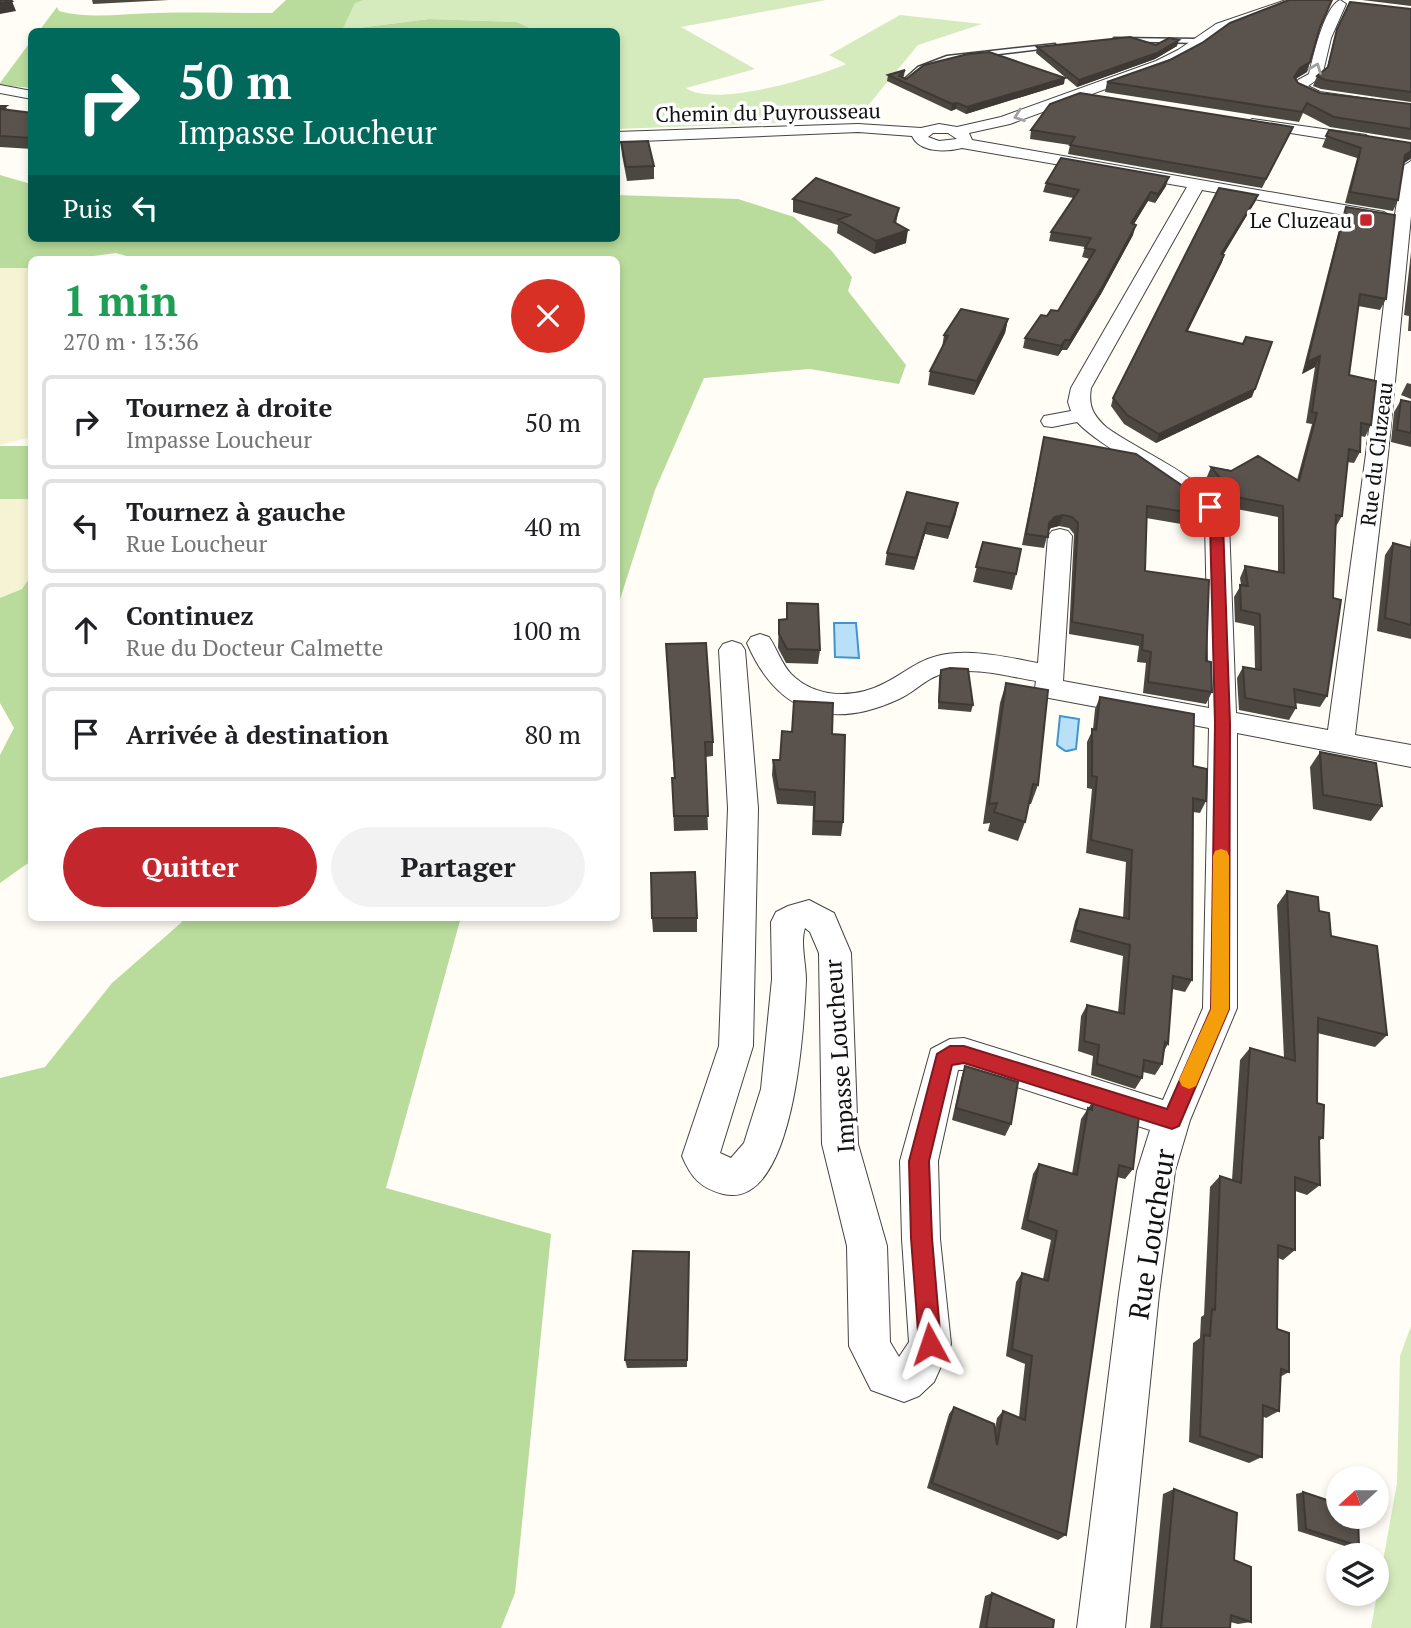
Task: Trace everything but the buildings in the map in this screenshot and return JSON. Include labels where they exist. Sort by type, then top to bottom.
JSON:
[{"type":"street","points":[[960,137],[1173,60],[1221,27],[1293,1]]},
{"type":"street","points":[[1324,2],[1346,5],[1325,37],[1315,76],[1300,88],[1317,96],[1411,109]]},
{"type":"street","points":[[0,89],[28,94]]},
{"type":"street","points":[[1079,95],[1106,100]]},
{"type":"street","points":[[1239,121],[1384,143]]},
{"type":"street","name":"Chemin du Puyrousseau","points":[[620,137],[858,128],[921,132],[940,128],[960,137]]},
{"type":"street","points":[[960,137],[1196,186],[1406,221]]},
{"type":"street","name":"Rue du Cluzeau","points":[[1340,742],[1392,403],[1402,308],[1411,166]]},
{"type":"street","points":[[1052,421],[1083,415],[1079,405],[1081,388],[1196,186]]},
{"type":"street","name":"Rue Loucheur","points":[[1083,415],[1103,436],[1194,493],[1210,507],[1217,523],[1223,723],[1220,1009],[1172,1120],[1156,1171],[1139,1294],[1101,1628]]},
{"type":"street","points":[[1060,536],[1050,681],[1223,723],[1411,756]]},
{"type":"street","name":"Impasse Loucheur","points":[[1050,681],[991,665],[948,663],[925,668],[892,691],[859,702],[829,704],[803,699],[785,687],[764,655],[746,646],[736,1046],[701,1156],[707,1169],[721,1177],[739,1177],[760,1153],[779,1089],[789,979],[788,922],[799,915],[809,913],[823,923],[835,953],[841,1144],[866,1246],[870,1346],[886,1375],[904,1381],[919,1367],[930,1344],[921,1238],[919,1161],[943,1060],[950,1055],[964,1054],[1172,1120]]},
{"type":"lane","points":[[1105,41],[1132,38],[1199,41]]},
{"type":"lane","points":[[904,82],[920,68],[947,58],[1069,44]]},
{"type":"shaded area","points":[[0,268],[28,268],[28,438],[0,445]]},
{"type":"shaded area","points":[[0,499],[28,499],[28,580],[22,589],[0,598]]},
{"type":"green space","points":[[286,0],[364,0],[355,3],[343,28],[41,28],[57,7],[59,11],[71,14],[96,16],[272,13]]},
{"type":"green space","points":[[826,0],[681,27],[755,69],[686,88],[718,95],[765,89],[846,64],[829,55],[900,15],[982,24],[918,45],[856,120],[620,129],[620,28],[530,28],[517,22],[429,19],[342,28],[355,2]]},
{"type":"green space","points":[[429,19],[517,22],[530,28],[358,28]]},
{"type":"green space","points":[[28,45],[28,88],[0,83]]},
{"type":"green space","points":[[0,175],[28,183],[28,242],[620,242],[620,195],[738,199],[794,217],[831,250],[852,277],[848,291],[906,365],[899,384],[810,369],[704,378],[655,490],[620,599],[620,256],[126,256],[116,253],[94,256],[28,256],[28,268],[0,268]]},
{"type":"green space","points":[[0,446],[28,446],[28,499],[0,499]]},
{"type":"green space","points":[[28,580],[28,863],[0,883],[0,755],[14,728],[0,703],[0,598],[22,589]]},
{"type":"green space","points":[[460,921],[386,1188],[551,1234],[515,1593],[501,1628],[0,1628],[0,1078],[45,1067],[112,983],[182,922]]},
{"type":"green space","points":[[1411,1326],[1411,1628],[1371,1628],[1375,1606],[1389,1606],[1389,1543],[1386,1543],[1397,1483],[1400,1356]]},
{"type":"water","points":[[834,623],[856,623],[859,658],[835,657]]},
{"type":"water","points":[[1060,716],[1079,719],[1076,749],[1066,751],[1057,745]]},
{"type":"slow traffic","points":[[1189,1080],[1220,1009],[1221,856]]},
{"type":"place","name":"Le Cluzeau","points":[[1366,220]]},
{"type":"route","points":[[930,1344],[921,1238],[919,1161],[943,1060],[950,1055],[964,1054],[1172,1120],[1220,1009],[1223,723],[1217,523],[1210,507]]}]
